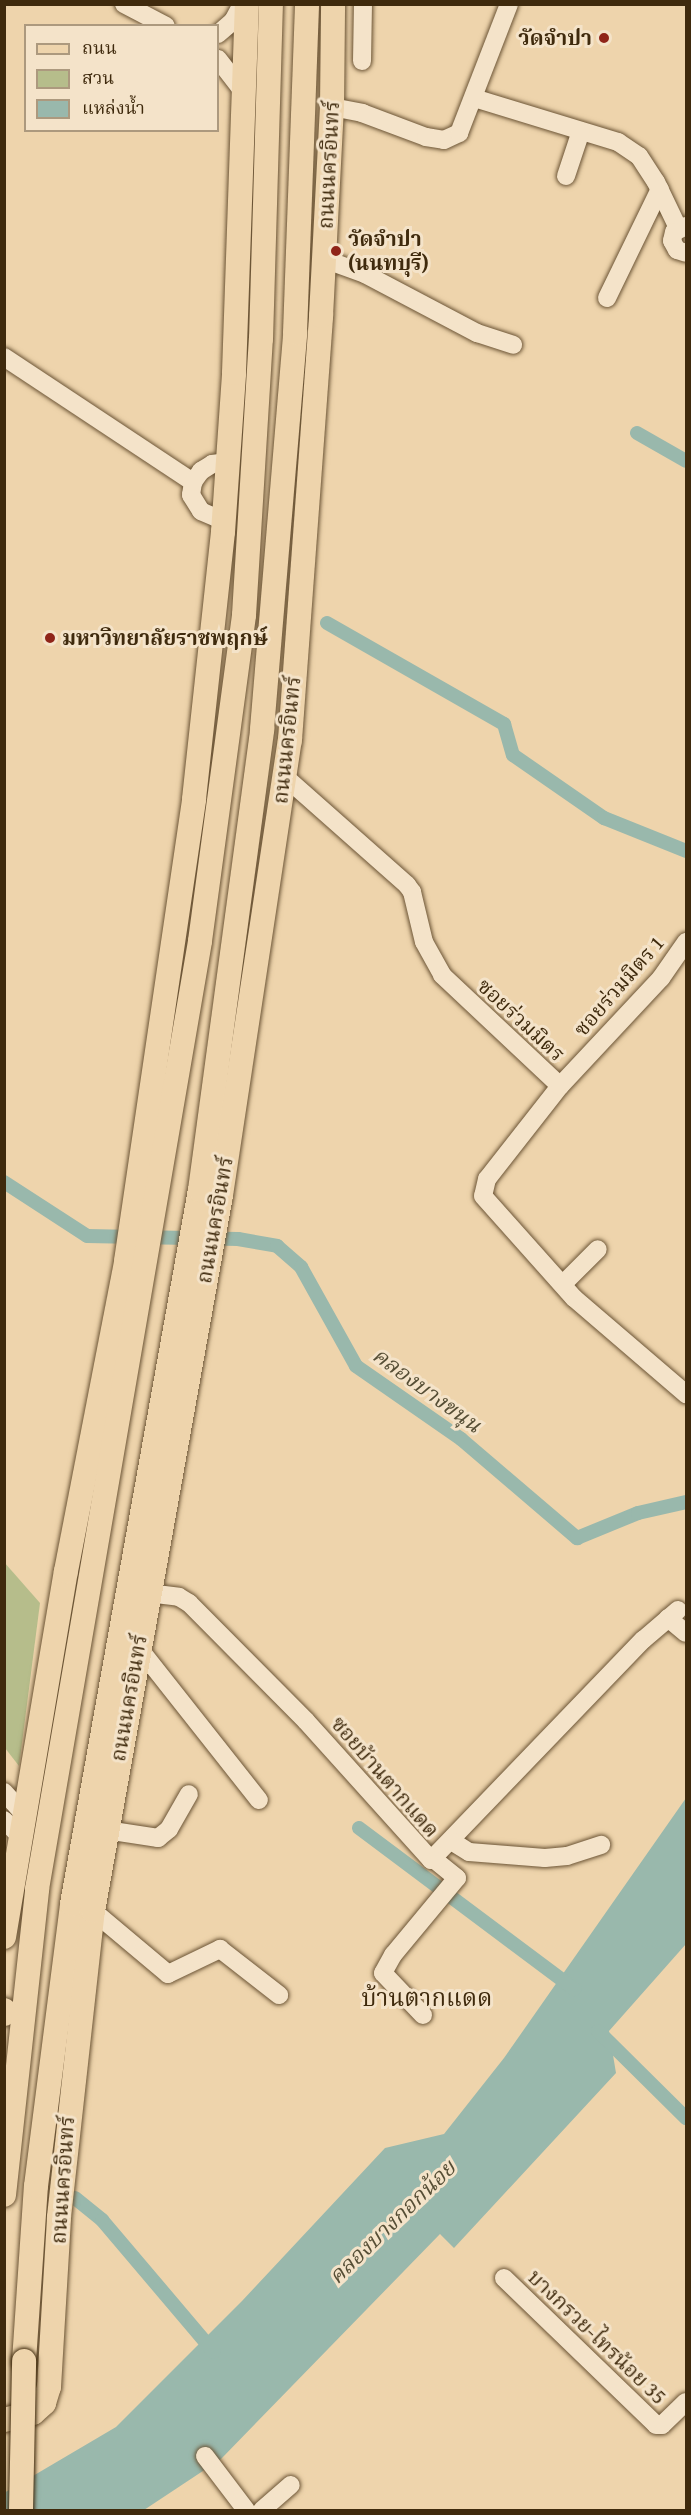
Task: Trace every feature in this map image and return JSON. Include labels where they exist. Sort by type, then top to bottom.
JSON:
[{"type":"main road","points":[[4,2194],[6,2148],[36,1889],[142,1223],[194,799],[228,462],[247,4]]},
{"type":"main road","points":[[142,1223],[200,941],[244,615],[261,339],[271,4]]},
{"type":"main road","name":"ถนนนครอินทร์","points":[[205,1220],[259,751],[281,517],[295,333],[307,4]]},
{"type":"main road","name":"ถนนนครอินทร์","points":[[4,2420],[33,2413],[45,2403],[49,2387],[59,2217],[93,1911],[148,1593],[200,1248],[290,740],[320,335],[332,107],[333,4]]},
{"type":"main road","points":[[281,517],[320,335]]},
{"type":"main road","points":[[223,526],[234,546],[237,603],[244,615]]},
{"type":"main road","name":"ถนนนครอินทร์","points":[[21,2511],[24,2361],[36,2186],[72,1904],[113,1661],[200,1248]]},
{"type":"main road","points":[[4,1937],[9,1869],[16,1823],[138,1249]]},
{"type":"main road","points":[[51,2057],[57,2109],[59,2217]]},
{"type":"street","points":[[124,4],[162,24]]},
{"type":"street","points":[[219,33],[233,21],[242,4]]},
{"type":"street","points":[[362,61],[363,4]]},
{"type":"street","points":[[332,107],[444,140],[459,133],[509,4]]},
{"type":"street","points":[[219,60],[245,94]]},
{"type":"street","points":[[474,98],[618,142],[639,156],[682,227],[672,236],[673,246],[687,253]]},
{"type":"street","points":[[566,176],[582,131]]},
{"type":"street","points":[[607,298],[660,189]]},
{"type":"street","points":[[324,259],[365,274],[477,333],[513,345]]},
{"type":"street","points":[[4,357],[193,482]]},
{"type":"street","points":[[223,526],[194,503],[193,482],[206,467],[228,462]]},
{"type":"street","name":"ซอยร่วมมิตร","points":[[284,776],[407,885],[412,892],[424,942],[438,970],[560,1086],[487,1179],[482,1190],[487,1202],[563,1284],[687,1394]]},
{"type":"street","name":"ซอยร่วมมิตร 1","points":[[560,1086],[661,978],[687,942]]},
{"type":"street","points":[[563,1284],[598,1249]]},
{"type":"street","name":"ซอยบ้านตากแดด","points":[[148,1593],[179,1597],[189,1603],[306,1721],[426,1859],[435,1860],[643,1640],[673,1614],[687,1633]]},
{"type":"street","points":[[138,1647],[259,1800]]},
{"type":"street","points":[[4,1792],[16,1823]]},
{"type":"street","points":[[106,1830],[158,1838],[169,1828],[189,1794]]},
{"type":"street","points":[[453,1842],[469,1852],[544,1858],[567,1856],[601,1845]]},
{"type":"street","points":[[423,2015],[383,1973],[393,1955],[457,1878],[435,1860]]},
{"type":"street","points":[[93,1911],[168,1974],[220,1949],[279,1995]]},
{"type":"street","name":"บางกรวย-ไทรน้อย 35","points":[[504,2278],[656,2425],[662,2426],[687,2402]]},
{"type":"street","points":[[205,2456],[246,2511]]},
{"type":"street","points":[[262,2511],[291,2485]]},
{"type":"green space","points":[[4,1562],[40,1603],[19,1766],[5,1748]]},
{"type":"water","name":"คลองบางกอกน้อย","points":[[686,1798],[686,1944],[609,2031],[616,2073],[454,2248],[440,2234],[221,2459],[144,2510],[5,2510],[4,2493],[116,2427],[242,2301],[385,2148],[444,2134],[504,2058]]},
{"type":"waterway","points":[[637,433],[686,461]]},
{"type":"waterway","points":[[327,623],[504,724],[513,755],[604,818],[686,851]]},
{"type":"waterway","name":"คลองบางขนุน","points":[[4,1182],[87,1236],[238,1239],[277,1246],[301,1267],[356,1366],[461,1439],[577,1538],[638,1513],[686,1502]]},
{"type":"waterway","points":[[359,1828],[574,1989]]},
{"type":"waterway","points":[[598,2031],[686,2118]]},
{"type":"waterway","points":[[75,2198],[102,2220],[214,2352]]},
{"type":"place","name":"วัดจําปา","points":[[604,38]]},
{"type":"place","name":"วัดจำปา (นนทบุรี)","points":[[336,251]]},
{"type":"place","name":"มหาวิทยาลัยราชพฤกษ์","points":[[50,638]]},
{"type":"district","name":"บ้านตากแดด","points":[[427,1998]]}]
